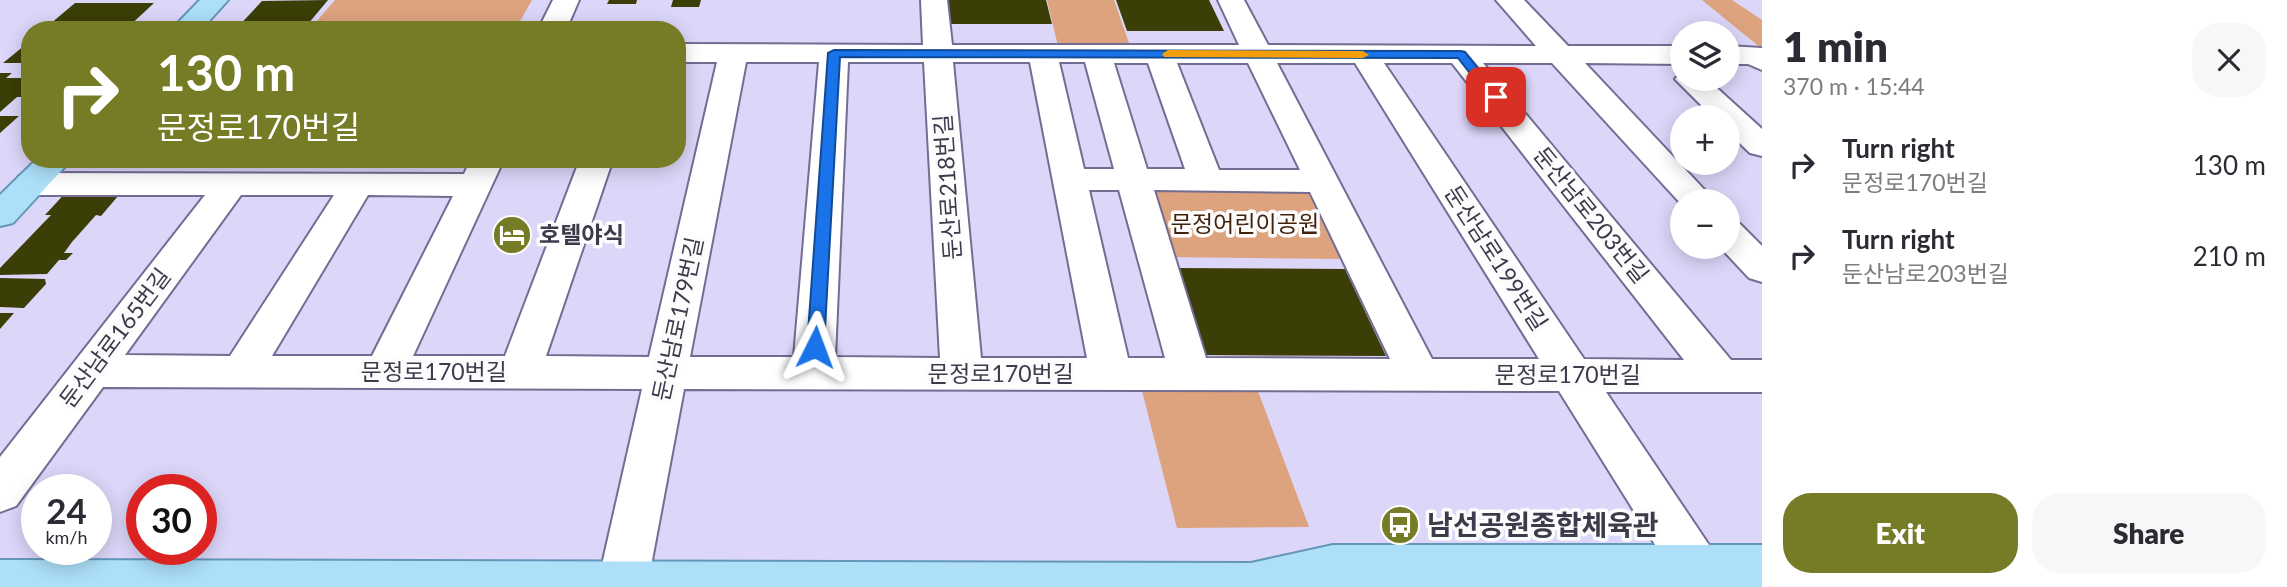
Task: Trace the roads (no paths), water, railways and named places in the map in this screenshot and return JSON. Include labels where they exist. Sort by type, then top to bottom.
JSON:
[{"type":"main road","points":[[194,21],[215,0]]},
{"type":"main road","points":[[0,215],[47,168]]},
{"type":"main road","points":[[0,583],[1252,587],[1333,567],[1762,567]]},
{"type":"street","points":[[556,21],[566,0]]},
{"type":"street","name":"둔산로218번길","points":[[934,0],[962,374]]},
{"type":"street","points":[[1231,0],[1419,375]]},
{"type":"street","points":[[1508,0],[1687,189]]},
{"type":"street","points":[[686,53],[1560,55],[1670,61]]},
{"type":"street","name":"둔산남로179번길","points":[[622,586],[733,53]]},
{"type":"street","points":[[813,373],[834,53]]},
{"type":"street","points":[[1043,54],[1111,374]]},
{"type":"street","points":[[1097,54],[1189,374]]},
{"type":"street","points":[[1159,54],[1206,180]]},
{"type":"street","name":"둔산남로199번길","points":[[1364,55],[1696,567]]},
{"type":"street","name":"둔산남로203번길","points":[[1461,55],[1720,376]]},
{"type":"street","points":[[1740,55],[1755,55],[1762,61]]},
{"type":"street","points":[[1703,91],[1762,146]]},
{"type":"street","points":[[520,372],[594,168]]},
{"type":"street","points":[[31,184],[358,184],[482,172]]},
{"type":"street","points":[[385,372],[482,172]]},
{"type":"street","points":[[1070,179],[1322,181]]},
{"type":"street","points":[[241,372],[358,184]]},
{"type":"street","name":"둔산남로165번길","points":[[0,492],[231,185]]},
{"type":"street","points":[[1740,246],[1762,269]]},
{"type":"street","name":"문정로170번길","points":[[91,371],[1762,376]]},
{"type":"place","name":"호텔야식","points":[[512,235]]},
{"type":"place","name":"남선공원종합체육관","points":[[1400,525]]},
{"type":"park label","name":"문정어린이공원","points":[[1245,224]]}]
